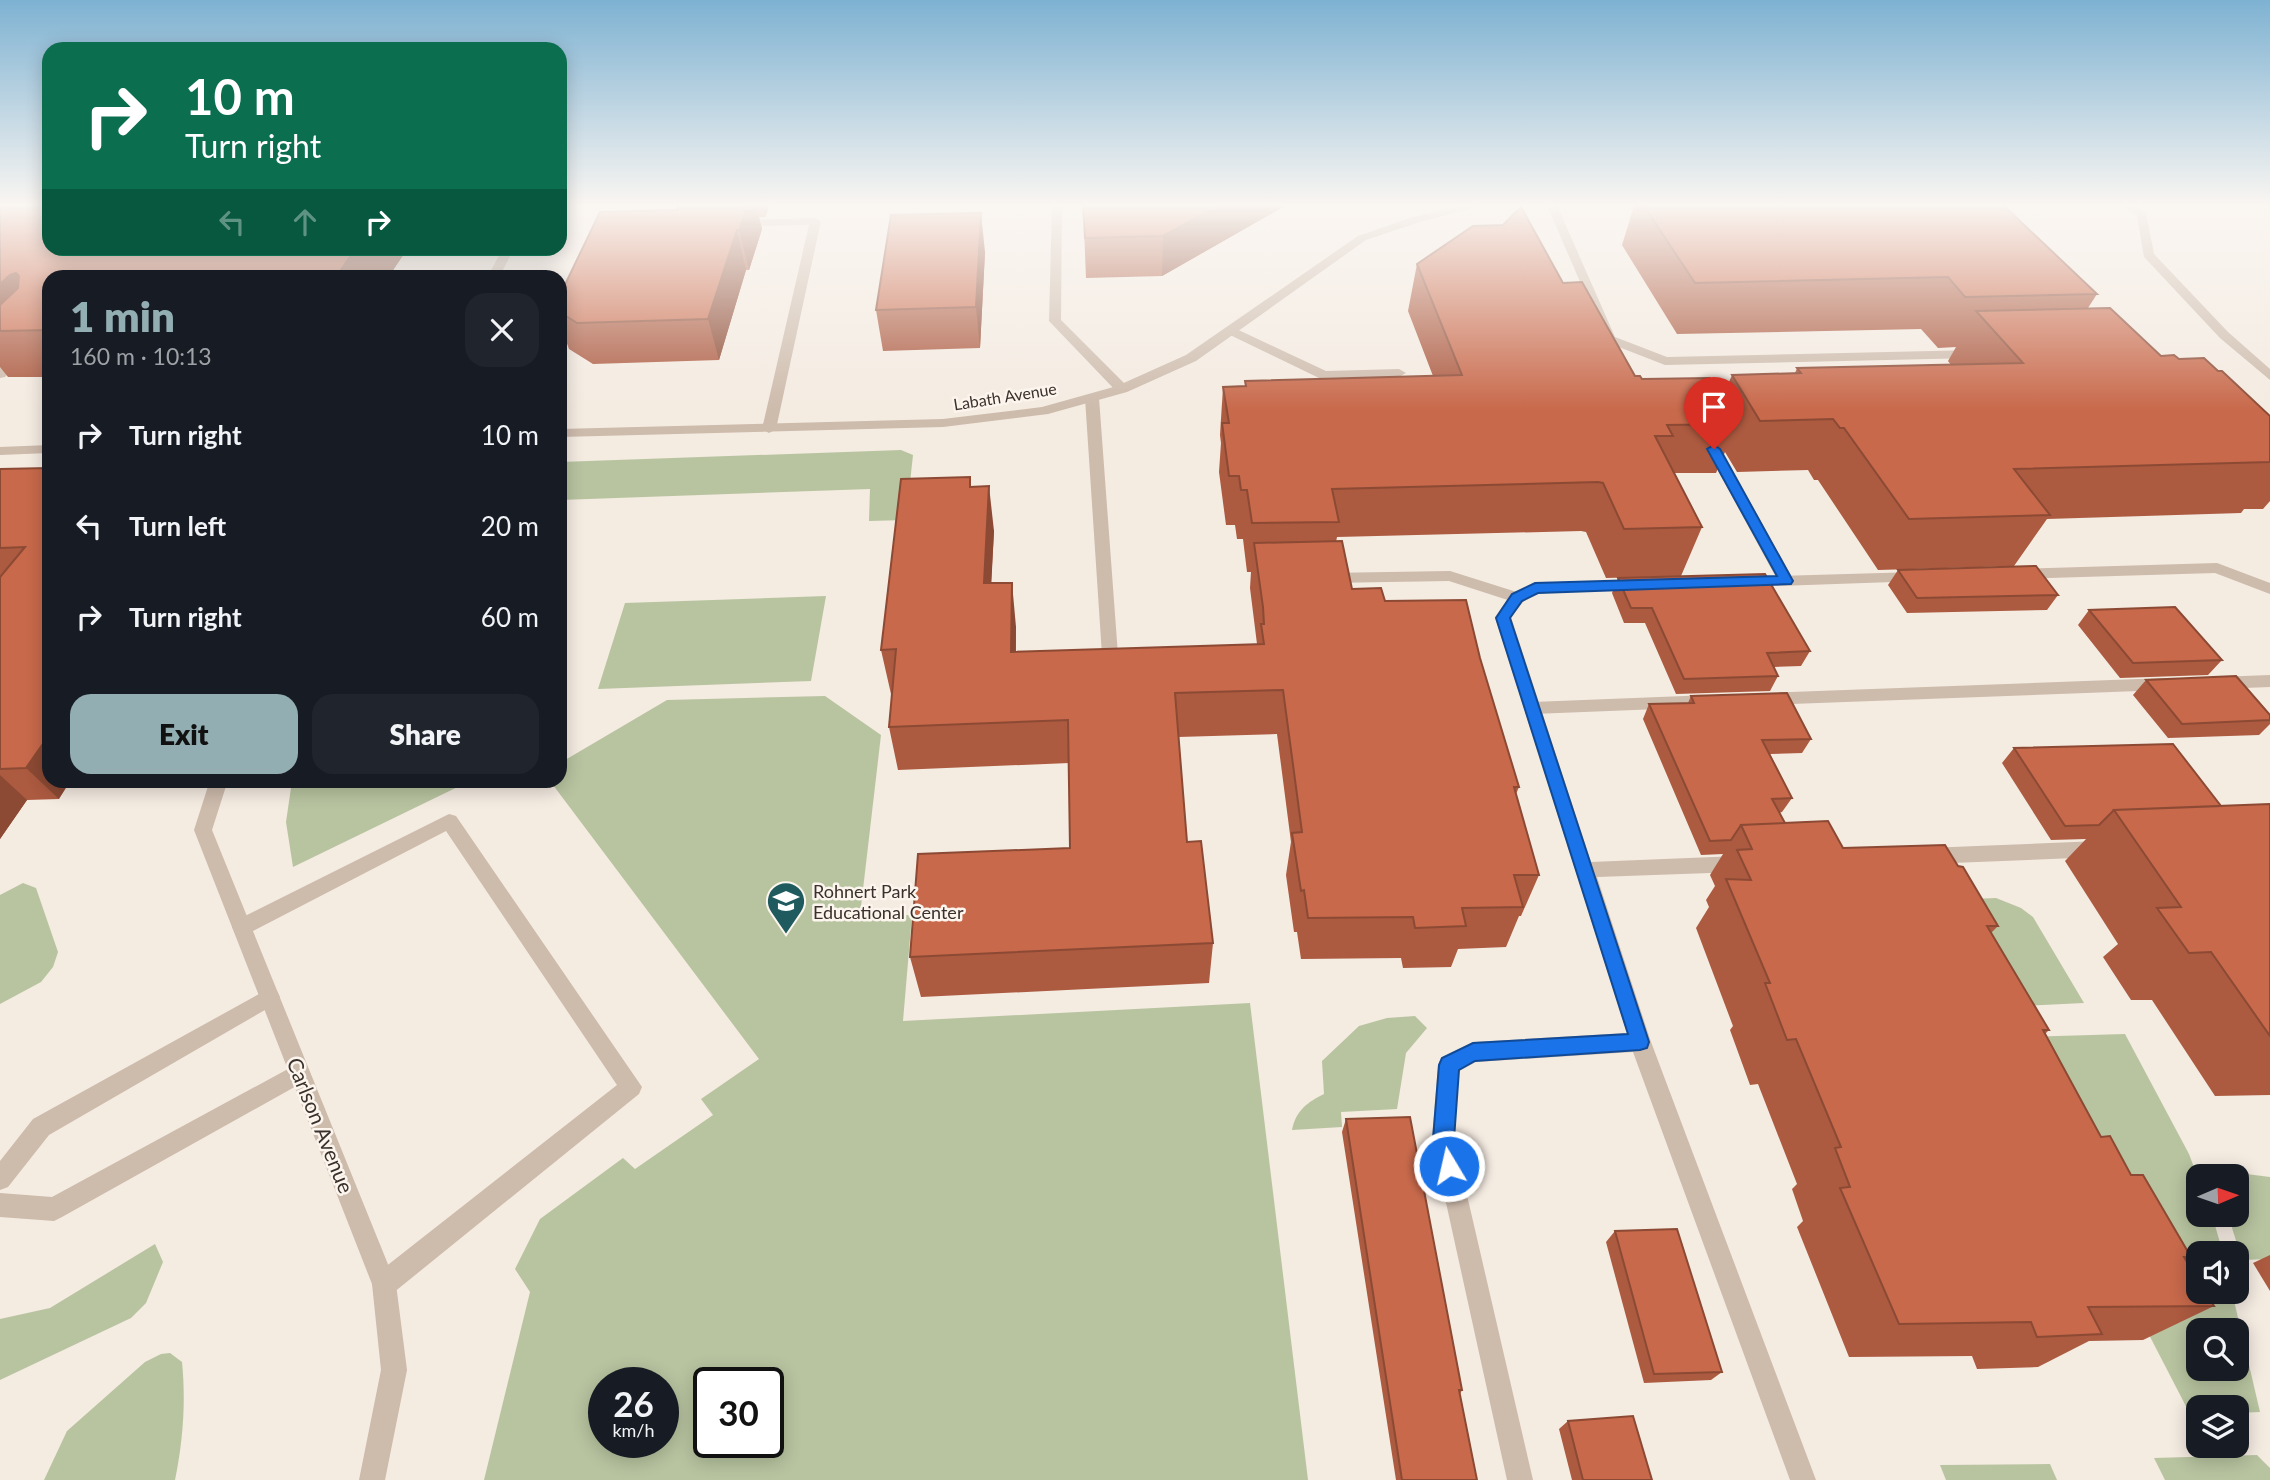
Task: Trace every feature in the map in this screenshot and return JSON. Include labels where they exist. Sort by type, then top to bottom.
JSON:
[{"type":"street","points":[[769,429],[804,272]]},
{"type":"street","points":[[1056,272],[1055,321],[1122,389]]},
{"type":"street","name":"Labath Avenue","points":[[567,433],[943,423],[1043,411],[1122,389],[1191,358],[1313,272]]},
{"type":"street","points":[[1581,272],[1610,339],[1665,361],[1993,353]]},
{"type":"street","points":[[2164,272],[2224,335],[2270,376]]},
{"type":"street","points":[[1230,330],[1324,375],[1399,373]]},
{"type":"street","points":[[0,374],[42,332]]},
{"type":"street","points":[[1092,398],[1110,655]]},
{"type":"street","points":[[1700,424],[1786,581]]},
{"type":"street","points":[[0,451],[42,449]]},
{"type":"street","points":[[1995,575],[2217,568],[2270,589]]},
{"type":"street","points":[[1313,578],[1450,576],[1517,598]]},
{"type":"street","points":[[1730,582],[1939,576]]},
{"type":"street","points":[[1661,584],[1535,588],[1517,598],[1503,618],[1640,1042],[1803,1480]]},
{"type":"street","points":[[1752,699],[2270,681]]},
{"type":"street","points":[[1533,708],[1725,701]]},
{"type":"street","name":"Carlson Avenue","points":[[216,788],[203,830],[384,1284],[394,1370],[372,1480]]},
{"type":"street","points":[[242,927],[449,821],[631,1087],[384,1284]]},
{"type":"street","points":[[1902,858],[2120,848]]},
{"type":"street","points":[[1584,870],[1762,863]]},
{"type":"street","points":[[0,1179],[41,1127],[270,997]]},
{"type":"street","points":[[1520,1480],[1443,1139],[1449,1065],[1473,1052],[1640,1042]]},
{"type":"street","points":[[0,1205],[54,1209],[299,1073]]},
{"type":"green space","points":[[901,450],[913,455],[906,520],[869,521],[870,489],[567,500],[567,462]]},
{"type":"green space","points":[[826,596],[811,681],[598,689],[625,603]]},
{"type":"green space","points":[[825,696],[881,735],[860,915],[912,915],[903,1021],[1250,1003],[1308,1480],[484,1480],[530,1292],[515,1269],[540,1219],[623,1158],[635,1169],[713,1115],[701,1099],[759,1059],[555,788],[567,788],[567,759],[667,700]]},
{"type":"green space","points":[[291,788],[456,788],[293,867],[286,822]]},
{"type":"green space","points":[[23,883],[36,888],[58,952],[53,967],[41,982],[0,1004],[0,895]]},
{"type":"green space","points":[[1996,898],[2021,908],[2033,917],[2084,1003],[1979,1008],[1922,901]]},
{"type":"green space","points":[[1415,1016],[1427,1028],[1406,1053],[1397,1109],[1341,1112],[1342,1127],[1292,1130],[1296,1117],[1303,1108],[1324,1094],[1322,1061],[1359,1026],[1387,1018]]},
{"type":"green space","points":[[2125,1034],[2193,1164],[2186,1164],[2186,1227],[2215,1227],[2220,1241],[2186,1241],[2186,1304],[2235,1304],[2238,1318],[2186,1318],[2186,1381],[2249,1381],[2249,1365],[2260,1412],[2249,1412],[2249,1395],[2186,1395],[2186,1406],[2084,1209],[1984,1038]]},
{"type":"green space","points":[[2249,1174],[2270,1177],[2270,1259],[2249,1260],[2249,1241],[2236,1241],[2232,1227],[2249,1227]]},
{"type":"green space","points":[[155,1244],[163,1262],[146,1303],[131,1318],[0,1380],[0,1319],[50,1308]]},
{"type":"green space","points":[[170,1353],[182,1362],[184,1392],[175,1480],[44,1480],[67,1431],[145,1362],[161,1354]]},
{"type":"green space","points":[[2249,1455],[2257,1455],[2270,1468],[2270,1480],[2165,1480],[2154,1458],[2249,1458]]},
{"type":"green space","points":[[2050,1464],[2057,1480],[1946,1480],[1940,1465]]},
{"type":"building","points":[[0,272],[42,272],[42,330],[0,331],[0,305],[18,288],[19,276],[16,273],[10,275],[0,284]]},
{"type":"building","points":[[571,272],[723,272],[708,319],[577,323],[567,317],[567,280]]},
{"type":"building","points":[[882,272],[978,272],[976,307],[876,310]]},
{"type":"building","points":[[1420,272],[1557,272],[1563,283],[1582,282],[1635,376],[1642,379],[1710,378],[1737,424],[1667,425],[1673,436],[1655,436],[1702,527],[1624,529],[1603,483],[1598,482],[1332,489],[1339,522],[1252,523],[1247,490],[1241,490],[1239,476],[1229,476],[1222,423],[1229,423],[1223,387],[1246,386],[1245,381],[1462,375]]},
{"type":"building","points":[[1688,272],[2074,272],[2097,294],[1965,297],[1948,277],[1695,283]]},
{"type":"building","points":[[2110,308],[2161,356],[2174,355],[2179,359],[2204,358],[2218,371],[2222,371],[2270,416],[2270,462],[2014,469],[2050,515],[1909,519],[1844,428],[1840,428],[1833,419],[1760,421],[1732,375],[1801,373],[1797,368],[2023,363],[1976,311]]},
{"type":"building","points":[[42,468],[42,745],[26,768],[0,769],[0,577],[25,547],[0,548],[0,469]]},
{"type":"building","points":[[970,477],[970,487],[989,486],[984,583],[1012,583],[1011,652],[1264,644],[1261,624],[1264,624],[1263,607],[1254,543],[1342,541],[1352,589],[1381,588],[1385,601],[1466,600],[1480,658],[1519,787],[1514,787],[1539,875],[1514,875],[1523,907],[1462,908],[1466,926],[1415,928],[1413,917],[1308,918],[1292,833],[1302,832],[1283,690],[1175,693],[1187,842],[1201,841],[1213,943],[910,957],[918,854],[1070,848],[1068,720],[889,727],[896,649],[881,650],[901,479]]},
{"type":"building","points":[[2036,566],[2058,595],[1917,598],[1898,570]]},
{"type":"building","points":[[1765,574],[1810,651],[1767,653],[1778,676],[1684,679],[1652,608],[1631,608],[1618,578]]},
{"type":"building","points":[[2175,607],[2222,660],[2133,663],[2089,610]]},
{"type":"building","points":[[2236,676],[2270,715],[2270,720],[2182,724],[2146,680]]},
{"type":"building","points":[[1787,693],[1811,739],[1762,740],[1792,798],[1772,799],[1785,823],[1741,825],[1731,840],[1710,841],[1649,704],[1694,703],[1691,696]]},
{"type":"building","points":[[2173,744],[2221,806],[2114,810],[2099,825],[2065,826],[2014,748]]},
{"type":"building","points":[[2270,804],[2270,1036],[2211,952],[2189,953],[2157,908],[2181,907],[2114,810]]},
{"type":"building","points":[[1828,821],[1843,848],[1945,845],[1958,866],[1963,867],[1998,926],[1987,926],[2049,1030],[2043,1030],[2101,1137],[2110,1136],[2131,1175],[2143,1175],[2186,1248],[2186,1304],[2214,1306],[2088,1307],[2102,1334],[2037,1337],[2031,1322],[1899,1324],[1840,1188],[1850,1187],[1835,1148],[1841,1147],[1796,1039],[1787,1040],[1765,983],[1770,983],[1726,879],[1751,880],[1737,850],[1752,849],[1741,825]]},
{"type":"building","points":[[1410,1117],[1477,1480],[1402,1480],[1346,1119]]},
{"type":"building","points":[[1677,1229],[1722,1372],[1654,1374],[1615,1231]]},
{"type":"building","points":[[1633,1416],[1652,1480],[1583,1480],[1568,1421]]},
{"type":"place","name":"Rohnert Park Educational Center","points":[[786,935]]},
{"type":"route","points":[[1449,1166],[1443,1139],[1449,1065],[1473,1052],[1640,1042],[1503,618],[1517,598],[1535,588],[1786,581],[1714,449]]}]
